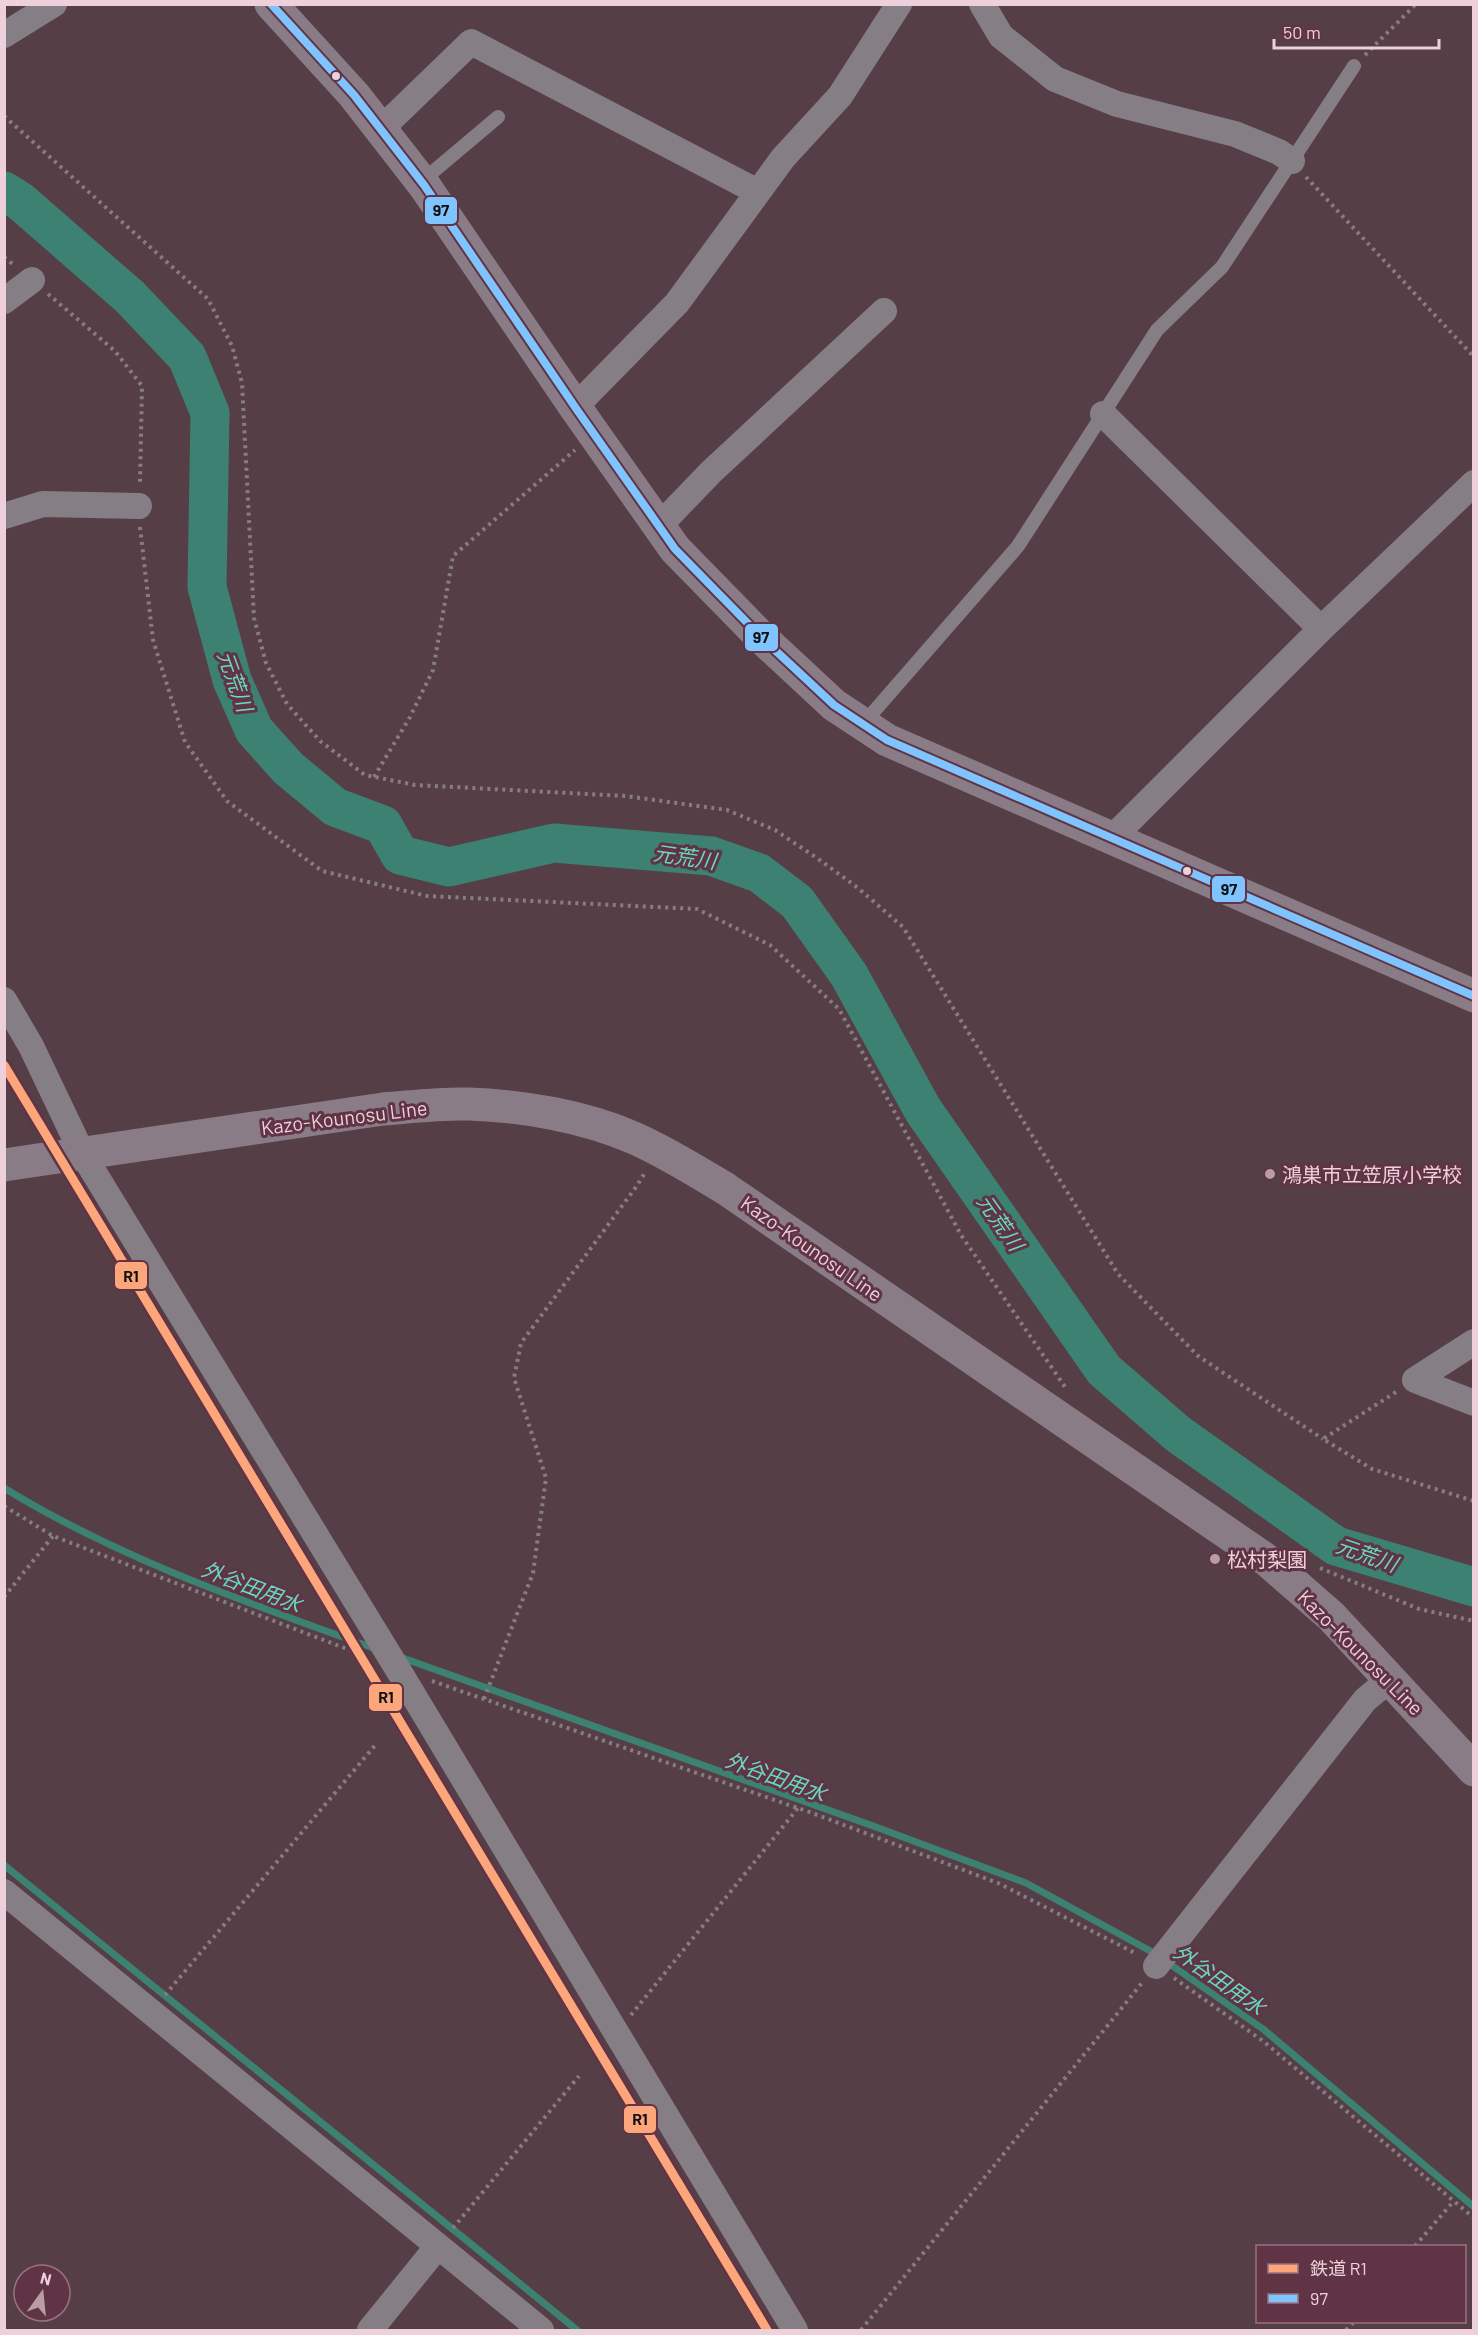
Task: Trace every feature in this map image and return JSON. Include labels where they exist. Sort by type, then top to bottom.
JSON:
[{"type":"main road","points":[[271,4],[354,94],[422,181],[575,407],[675,549],[763,639],[834,705],[887,740],[1473,996]]},
{"type":"main road","name":"Kazo-Kounosu Line","points":[[4,1165],[383,1109],[469,1104],[549,1113],[597,1125],[632,1137],[658,1149],[726,1189],[1268,1561],[1331,1616],[1473,1770]]},
{"type":"street","points":[[4,35],[54,4]]},
{"type":"street","points":[[575,407],[677,303],[783,158],[840,96],[899,4]]},
{"type":"street","points":[[982,4],[1001,36],[1055,79],[1117,104],[1235,134],[1279,152],[1292,161]]},
{"type":"street","points":[[381,129],[471,42],[758,192]]},
{"type":"street","points":[[4,301],[32,280]]},
{"type":"street","points":[[659,526],[711,472],[884,311]]},
{"type":"street","points":[[1103,414],[1322,629]]},
{"type":"street","points":[[1111,839],[1473,483]]},
{"type":"street","points":[[4,516],[43,504],[139,506]]},
{"type":"street","points":[[4,1000],[31,1046],[82,1153],[397,1668],[795,2331]]},
{"type":"street","points":[[1415,1380],[1473,1342]]},
{"type":"street","points":[[1415,1380],[1473,1403]]},
{"type":"street","points":[[1156,1965],[1365,1700],[1390,1679]]},
{"type":"street","points":[[4,1892],[541,2331]]},
{"type":"street","points":[[370,2331],[438,2246]]},
{"type":"lane","points":[[863,724],[1018,546],[1157,330],[1222,267],[1354,66]]},
{"type":"lane","points":[[422,181],[498,117]]},
{"type":"path","points":[[1354,66],[1416,4]]},
{"type":"path","points":[[4,116],[208,298],[232,346],[242,383],[254,618],[266,663],[287,704],[320,741],[365,775],[415,785],[626,796],[727,810],[775,830],[858,888],[903,927],[1118,1274],[1198,1356],[1372,1469],[1473,1500]]},
{"type":"path","points":[[1292,161],[1473,357]]},
{"type":"path","points":[[4,256],[115,351],[142,386],[139,506],[153,640],[185,742],[227,801],[322,871],[427,896],[697,909],[770,945],[839,1009],[961,1235],[1071,1395],[1071,1427]]},
{"type":"path","points":[[375,777],[410,717],[433,670],[453,556],[594,434]]},
{"type":"path","points":[[484,1699],[534,1573],[546,1478],[514,1378],[521,1343],[636,1187],[658,1149]]},
{"type":"path","points":[[1323,1439],[1415,1380]]},
{"type":"path","points":[[4,1506],[53,1536],[397,1668],[798,1808],[998,1883],[1156,1965],[1263,2041],[1473,2218]]},
{"type":"path","points":[[4,1597],[53,1536]]},
{"type":"path","points":[[1314,1566],[1419,1609],[1473,1621]]},
{"type":"path","points":[[151,2012],[378,1743]]},
{"type":"path","points":[[617,2033],[798,1808]]},
{"type":"path","points":[[861,2331],[1156,1965]]},
{"type":"path","points":[[438,2246],[579,2076]]},
{"type":"path","points":[[1417,2245],[1453,2202]]},
{"type":"waterway","name":"元荒川","points":[[4,191],[20,201],[130,297],[187,357],[210,413],[207,587],[232,680],[254,730],[288,768],[335,807],[383,825],[400,855],[449,867],[554,843],[711,856],[759,873],[797,902],[849,975],[923,1110],[1104,1370],[1178,1434],[1336,1546],[1474,1587]]},
{"type":"waterway","name":"外谷田用水","points":[[4,1488],[93,1537],[139,1558],[233,1597],[376,1649]]},
{"type":"waterway","name":"外谷田用水","points":[[400,1657],[1026,1883],[1154,1953],[1263,2029],[1474,2207]]},
{"type":"waterway","points":[[4,1865],[577,2330]]},
{"type":"rail line","name":"R1","points":[[4,1065],[767,2330]]},
{"type":"transit line","name":"97","points":[[271,4],[354,95],[424,185],[675,549],[763,639],[834,705],[887,740],[1474,996]]},
{"type":"place","name":"鴻巣市立笠原小学校","points":[[1270,1174]]},
{"type":"place","name":"松村梨園","points":[[1215,1559]]}]
